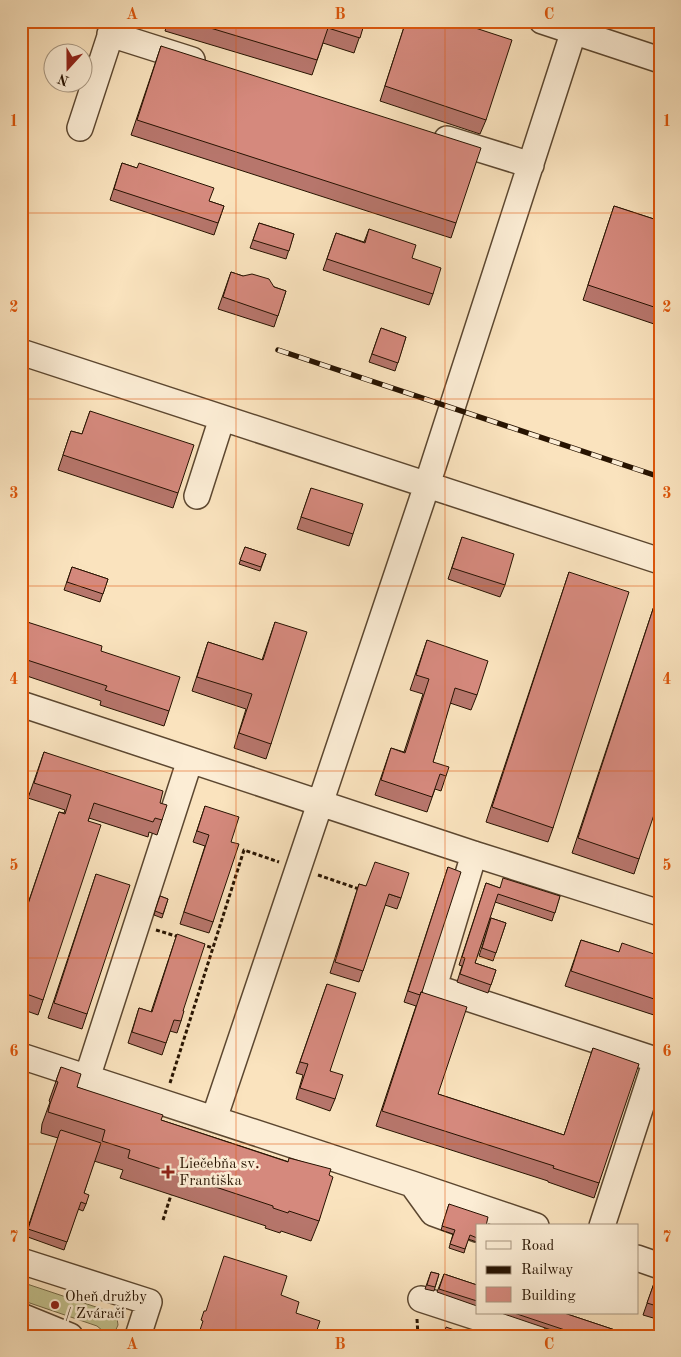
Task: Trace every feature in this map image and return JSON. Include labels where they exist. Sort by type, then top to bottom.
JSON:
[{"type":"street","points":[[542,21],[575,26],[660,60]]},
{"type":"street","points":[[214,1119],[427,485],[575,26]]},
{"type":"street","points":[[80,128],[113,28],[213,66]]},
{"type":"street","points":[[428,133],[531,165]]},
{"type":"street","points":[[21,352],[660,561]]},
{"type":"street","points":[[197,496],[222,418]]},
{"type":"street","points":[[21,704],[474,854],[660,913]]},
{"type":"street","points":[[87,1078],[190,760]]},
{"type":"street","points":[[474,854],[434,987],[656,1060],[603,1224]]},
{"type":"street","points":[[21,1056],[412,1184],[524,1224]]},
{"type":"street","points":[[412,1184],[433,1213],[476,1229]]},
{"type":"street","points":[[638,1258],[660,1266]]},
{"type":"street","points":[[21,1261],[149,1302],[138,1336]]},
{"type":"street","points":[[421,1299],[534,1336]]},
{"type":"street","points":[[21,1316],[70,1336]]},
{"type":"street","points":[[21,1333],[29,1336]]},
{"type":"path","points":[[164,1103],[244,850],[360,889]]},
{"type":"path","points":[[137,924],[184,939]]},
{"type":"path","points":[[194,942],[213,948]]},
{"type":"path","points":[[163,1220],[171,1195]]},
{"type":"shaded area","points":[[21,1282],[111,1312],[117,1318],[118,1325],[114,1334],[109,1336],[97,1326],[21,1300]]},
{"type":"building","points":[[187,21],[365,21],[360,38],[328,28],[317,60]]},
{"type":"building","points":[[406,21],[454,21],[512,40],[486,120],[385,86]]},
{"type":"building","points":[[161,46],[481,148],[456,223],[137,120]]},
{"type":"building","points":[[122,163],[137,168],[139,163],[214,188],[209,201],[224,206],[218,223],[114,189]]},
{"type":"building","points":[[614,206],[660,221],[660,309],[588,285]]},
{"type":"building","points":[[259,223],[294,234],[289,251],[253,240]]},
{"type":"building","points":[[369,229],[416,245],[412,258],[441,268],[433,294],[327,259],[336,233],[365,243]]},
{"type":"building","points":[[231,272],[243,276],[252,274],[269,279],[274,287],[286,291],[278,316],[223,297]]},
{"type":"building","points":[[381,328],[406,337],[398,363],[372,354]]},
{"type":"building","points":[[90,411],[194,445],[178,493],[63,455],[71,431],[82,434]]},
{"type":"building","points":[[311,488],[363,504],[353,534],[301,517]]},
{"type":"building","points":[[462,537],[514,554],[505,585],[452,568]]},
{"type":"building","points":[[245,547],[266,554],[261,567],[240,560]]},
{"type":"building","points":[[72,567],[108,579],[103,594],[67,582]]},
{"type":"building","points":[[569,572],[629,592],[553,828],[492,807]]},
{"type":"building","points":[[656,600],[660,601],[660,797],[639,859],[578,838]]},
{"type":"building","points":[[21,620],[102,646],[101,651],[180,677],[169,711],[105,690],[107,686],[21,658]]},
{"type":"building","points":[[275,622],[307,632],[271,744],[239,733],[252,694],[197,677],[208,642],[263,660]]},
{"type":"building","points":[[427,640],[488,661],[477,695],[455,688],[433,762],[449,767],[446,776],[440,774],[432,797],[381,780],[391,748],[405,753],[429,679],[416,675]]},
{"type":"building","points":[[44,752],[163,791],[160,803],[167,805],[162,820],[155,818],[153,822],[94,803],[88,821],[101,825],[43,1000],[21,992],[21,925],[59,812],[65,814],[71,795],[34,783]]},
{"type":"building","points":[[205,806],[239,817],[231,842],[239,844],[213,922],[184,912],[209,835],[197,831]]},
{"type":"building","points":[[375,862],[409,873],[401,898],[389,894],[363,971],[335,962],[359,884],[366,886]]},
{"type":"building","points":[[448,867],[461,872],[420,995],[408,991]]},
{"type":"building","points":[[96,874],[130,885],[87,1014],[54,1003]]},
{"type":"building","points":[[503,878],[560,896],[555,913],[498,894],[475,963],[496,970],[491,985],[460,974],[465,958],[462,957],[486,883],[500,888]]},
{"type":"building","points":[[160,896],[168,899],[163,914],[155,911]]},
{"type":"building","points":[[491,918],[506,923],[496,953],[482,948]]},
{"type":"building","points":[[177,934],[205,944],[181,1021],[174,1020],[166,1043],[132,1032],[139,1008],[152,1012]]},
{"type":"building","points":[[581,940],[619,952],[622,943],[660,956],[660,1001],[571,971]]},
{"type":"building","points":[[327,984],[356,993],[330,1071],[343,1075],[335,1099],[300,1088],[308,1064],[300,1062]]},
{"type":"building","points":[[421,992],[467,1007],[438,1094],[564,1135],[593,1048],[639,1064],[599,1183],[553,1168],[554,1166],[382,1111]]},
{"type":"building","points":[[61,1067],[81,1074],[77,1087],[163,1115],[161,1120],[288,1162],[289,1158],[331,1169],[329,1175],[333,1177],[319,1221],[289,1211],[288,1213],[273,1208],[273,1206],[128,1158],[130,1150],[102,1141],[105,1130],[48,1112]]},
{"type":"building","points":[[61,1130],[101,1143],[84,1193],[89,1195],[86,1204],[81,1202],[67,1242],[28,1229]]},
{"type":"building","points":[[449,1204],[488,1217],[486,1224],[476,1224],[476,1238],[470,1235],[465,1249],[450,1244],[455,1230],[442,1226]]},
{"type":"building","points":[[224,1256],[287,1276],[281,1295],[299,1302],[296,1313],[320,1321],[315,1336],[198,1336],[203,1321],[201,1320],[204,1311],[206,1311]]},
{"type":"building","points":[[431,1272],[439,1274],[435,1287],[427,1285]]},
{"type":"building","points":[[658,1272],[660,1273],[660,1307],[647,1303]]},
{"type":"building","points":[[444,1274],[476,1285],[476,1301],[439,1289]]},
{"type":"building","points":[[517,1314],[567,1314],[633,1336],[583,1336]]},
{"type":"building","points":[[446,1327],[471,1336],[443,1336]]},
{"type":"railway","points":[[278,350],[660,477]]},
{"type":"place","name":"Liečebňa sv. Františka","points":[[168,1172]]},
{"type":"place","name":"Oheň družby / Zvárači","points":[[55,1305]]}]
